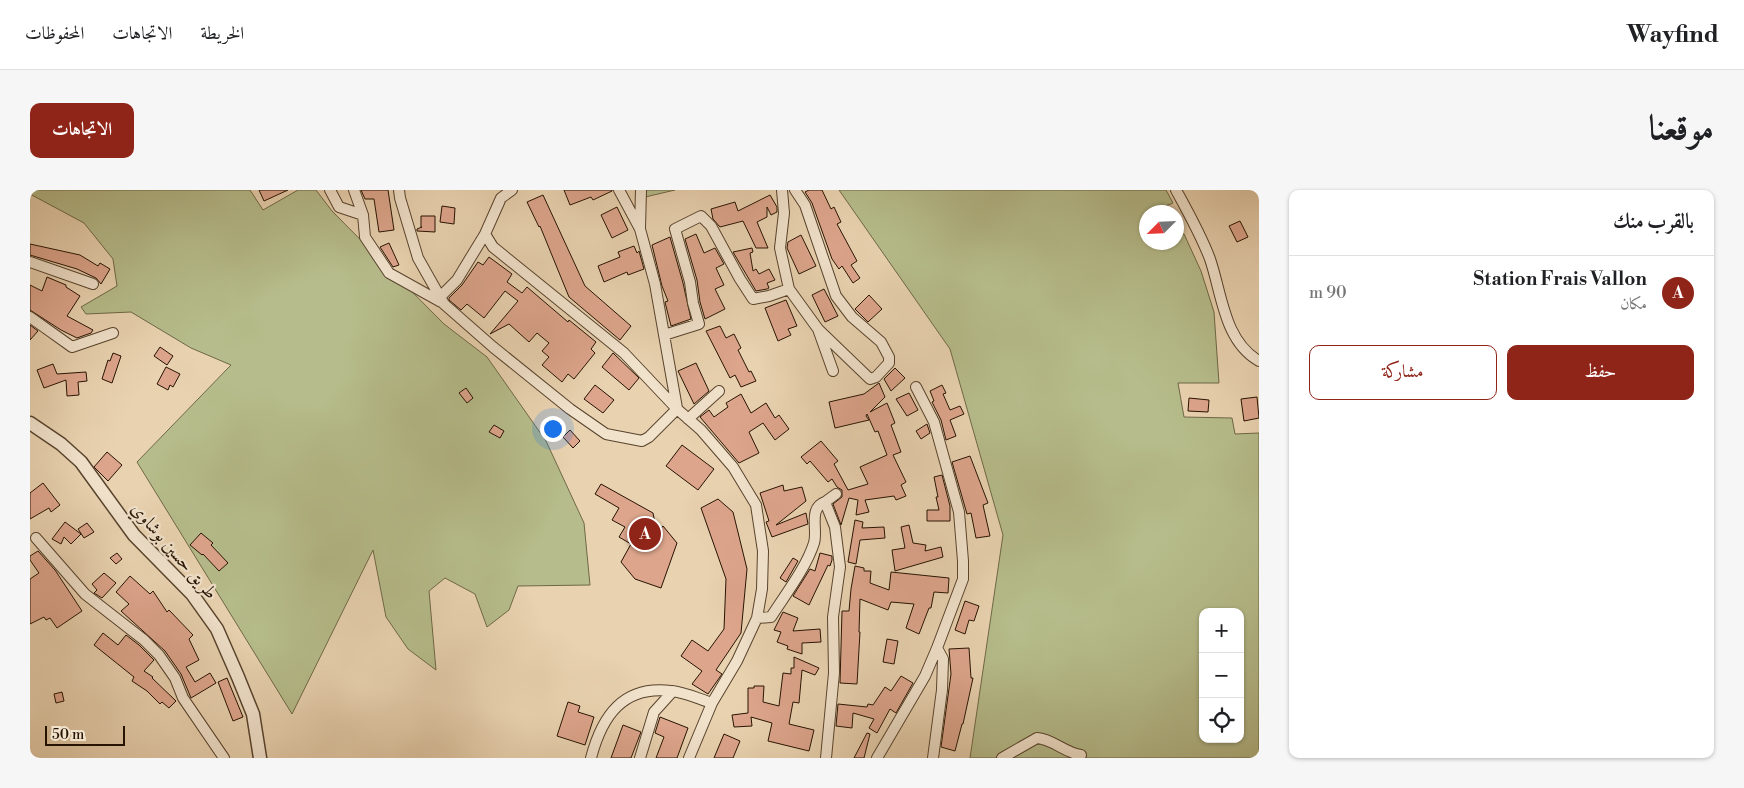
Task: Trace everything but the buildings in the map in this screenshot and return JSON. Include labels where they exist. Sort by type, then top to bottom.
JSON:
[{"type":"street","points":[[330,190],[340,207],[363,215]]},
{"type":"street","points":[[354,190],[363,215],[365,237],[389,273],[440,300],[493,347],[570,410],[606,434],[642,441],[649,437],[677,409]]},
{"type":"street","points":[[399,190],[418,258],[440,300]]},
{"type":"street","points":[[440,300],[457,280],[486,234],[501,198],[512,190]]},
{"type":"street","points":[[619,190],[640,229],[655,284],[677,409]]},
{"type":"street","points":[[640,229],[641,190]]},
{"type":"street","points":[[782,190],[784,213],[780,248],[789,289],[818,329],[870,379],[876,377],[888,362],[889,357],[880,342],[852,317],[836,296],[805,205],[795,190]]},
{"type":"street","points":[[1176,190],[1210,259],[1231,330],[1251,356],[1259,361]]},
{"type":"street","points":[[664,335],[699,324],[690,282],[675,229],[701,216],[711,226],[753,299],[789,289]]},
{"type":"street","points":[[486,234],[492,247],[624,352],[677,409],[701,430],[733,467],[756,505],[763,551],[762,589],[757,618],[748,639],[712,703],[689,758]]},
{"type":"street","points":[[30,262],[92,284]]},
{"type":"street","points":[[30,316],[72,347],[113,333]]},
{"type":"street","points":[[818,329],[833,371]]},
{"type":"street","points":[[877,758],[925,676],[963,579],[959,512],[934,422],[916,387]]},
{"type":"street","points":[[688,419],[719,391]]},
{"type":"street","name":"طريق حسين بوشاوي","points":[[30,423],[55,440],[81,462],[134,535],[192,594],[217,629],[253,714],[260,758]]},
{"type":"street","points":[[748,639],[762,628],[771,617],[802,567],[814,544],[816,533],[815,512],[820,504],[836,494]]},
{"type":"street","points":[[825,502],[834,527],[840,567],[833,616],[834,673],[826,758]]},
{"type":"street","points":[[36,538],[85,594],[144,640],[159,655],[174,678],[183,698],[224,758]]},
{"type":"street","points":[[757,618],[771,617]]},
{"type":"street","points":[[933,758],[944,659],[937,648]]},
{"type":"street","points":[[591,758],[594,745],[612,710],[634,694],[658,690],[673,691],[712,703]]},
{"type":"street","points":[[640,758],[654,712],[673,691]]},
{"type":"street","points":[[1002,758],[1038,738],[1044,738],[1071,754],[1081,755]]},
{"type":"green space","points":[[30,190],[250,190],[263,210],[298,190],[316,190],[332,211],[444,324],[487,357],[546,441],[584,523],[590,585],[518,586],[509,610],[487,627],[475,594],[445,578],[429,591],[436,670],[408,649],[386,617],[373,550],[292,714],[137,462],[231,365],[191,348],[131,312],[86,314],[81,307],[117,286],[113,259],[84,223],[30,194]]},
{"type":"green space","points":[[641,190],[675,190],[641,198]]},
{"type":"green space","points":[[839,190],[1166,190],[1173,203],[1168,205],[1139,205],[1139,250],[1184,250],[1184,234],[1201,271],[1214,312],[1219,383],[1178,383],[1184,417],[1232,418],[1235,434],[1259,433],[1259,758],[970,758],[1003,535],[950,349]]},
{"type":"place","name":"Station Frais Vallon","points":[[645,534]]}]
